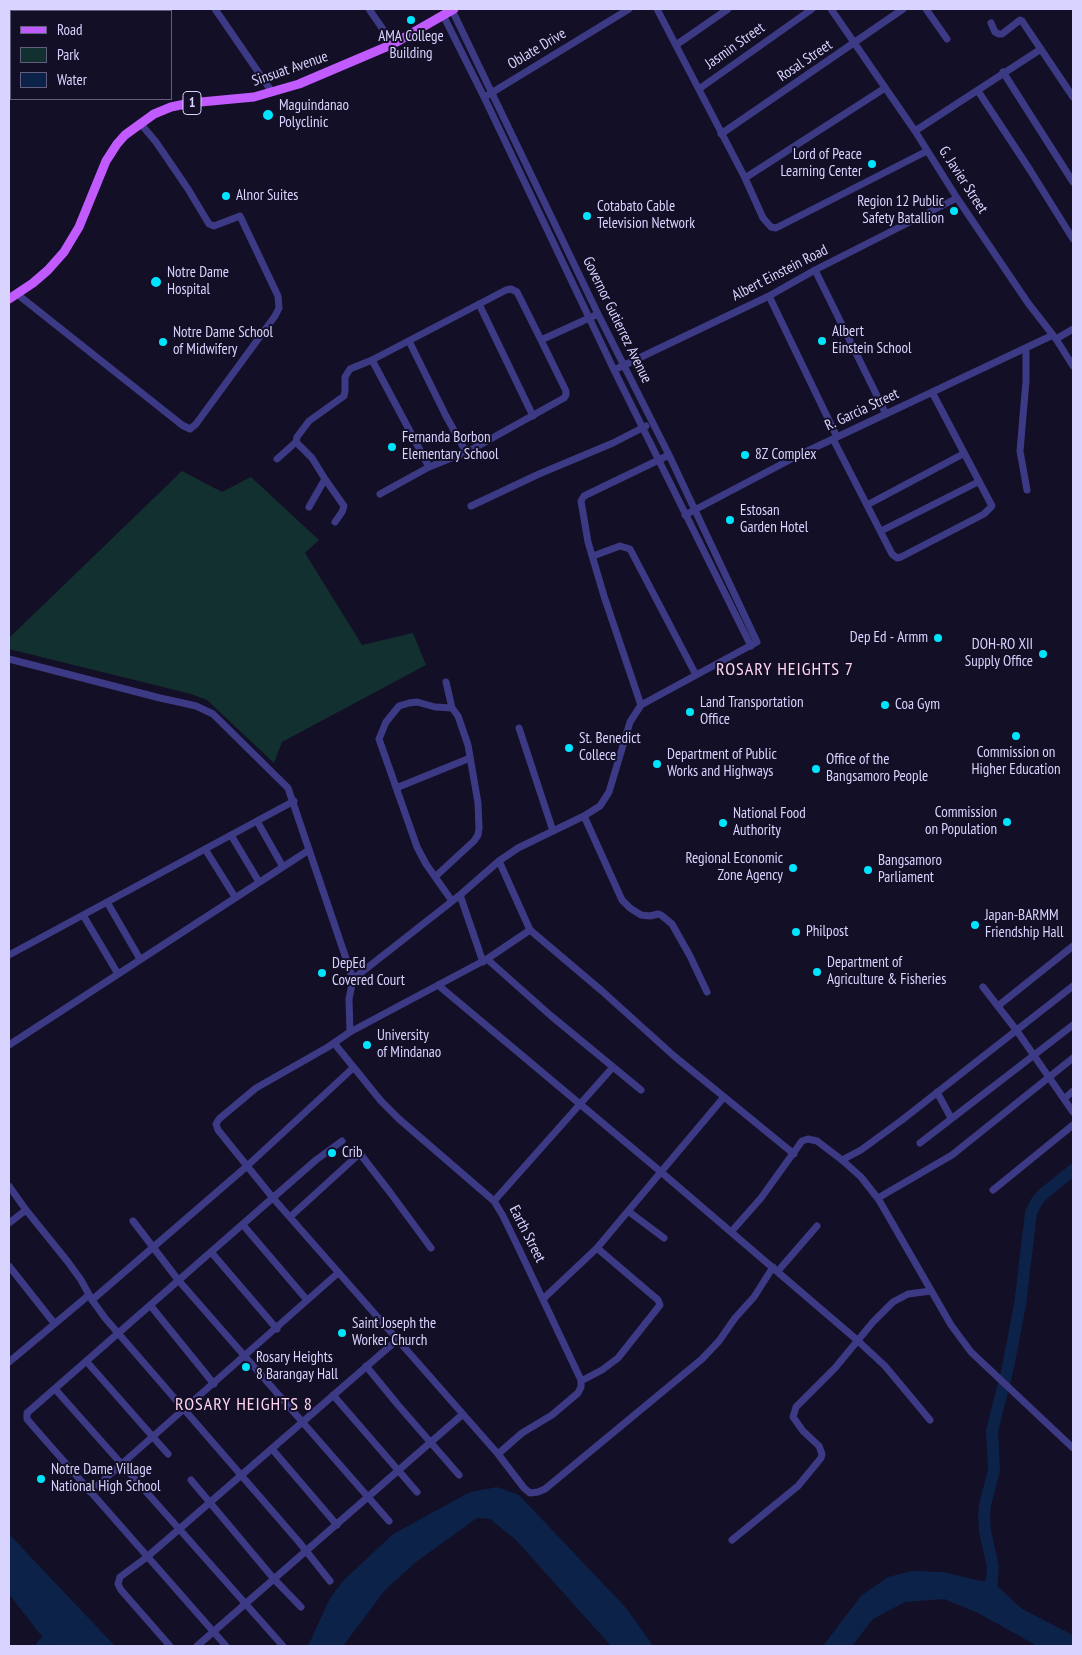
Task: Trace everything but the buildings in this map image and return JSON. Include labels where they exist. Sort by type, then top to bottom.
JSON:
[{"type":"main road","name":"Sinsuat Avenue","points":[[9,299],[48,270],[69,246],[79,227],[106,161],[117,144],[140,123],[154,114],[171,107],[190,103],[254,97],[299,84],[393,44],[450,11]]},
{"type":"street","points":[[215,9],[272,92]]},
{"type":"street","points":[[369,9],[393,44]]},
{"type":"street","name":"Oblate Drive","points":[[484,97],[629,9]]},
{"type":"street","points":[[657,9],[745,178],[763,218],[769,226],[776,228],[927,151]]},
{"type":"street","points":[[676,45],[728,9]]},
{"type":"street","name":"Jasmin Street","points":[[699,89],[812,9]]},
{"type":"street","name":"G. Javier Street","points":[[832,9],[915,131],[957,198],[1028,303],[1055,337],[1073,366]]},
{"type":"street","name":"Rosal Street","points":[[721,134],[903,9]]},
{"type":"street","points":[[926,9],[947,39]]},
{"type":"street","name":"Governor Gutierrez Avenue","points":[[450,11],[669,455],[754,644]]},
{"type":"street","name":"Governor Gutierrez Avenue","points":[[450,11],[484,97],[588,318],[685,515],[754,644]]},
{"type":"street","points":[[992,23],[995,32],[1002,34],[1021,20],[1073,97]]},
{"type":"street","points":[[915,131],[1040,49]]},
{"type":"street","points":[[1003,72],[1073,182]]},
{"type":"street","points":[[745,178],[885,88]]},
{"type":"street","points":[[978,91],[1073,240]]},
{"type":"street","points":[[17,294],[182,425],[190,429],[196,424],[275,316],[279,308],[278,296],[240,216],[214,226],[209,224],[156,142],[140,123]]},
{"type":"street","name":"Albert Einstein Road","points":[[614,370],[769,296],[815,270],[957,198]]},
{"type":"street","points":[[815,270],[886,414]]},
{"type":"street","points":[[277,459],[296,442],[302,429],[309,421],[344,396],[345,376],[348,370],[372,360],[506,290],[515,290],[523,302],[566,391],[566,395],[562,400],[466,452],[429,467],[380,494]]},
{"type":"street","points":[[769,296],[867,505],[892,554],[897,558],[990,509],[991,504],[932,392]]},
{"type":"street","points":[[479,304],[533,416]]},
{"type":"street","points":[[541,340],[598,314]]},
{"type":"street","name":"R. Garcia Street","points":[[685,515],[799,455],[989,364],[1073,329]]},
{"type":"street","points":[[409,341],[466,452]]},
{"type":"street","points":[[1026,349],[1026,381],[1020,451],[1027,490]]},
{"type":"street","points":[[372,360],[429,467]]},
{"type":"street","points":[[471,506],[538,474],[612,443],[652,423]]},
{"type":"street","points":[[296,442],[312,458],[344,506],[334,522]]},
{"type":"street","points":[[867,505],[963,454]]},
{"type":"street","points":[[641,705],[620,647],[588,542],[581,504],[583,498],[669,455]]},
{"type":"street","points":[[309,507],[325,479]]},
{"type":"street","points":[[881,531],[978,482]]},
{"type":"street","points":[[593,556],[620,546],[630,549],[696,675]]},
{"type":"street","points":[[353,979],[460,895],[499,861],[518,848],[593,812],[605,800],[630,722],[641,705],[754,644]]},
{"type":"street","points":[[9,658],[160,698],[183,702],[207,710],[282,780],[294,801],[353,979],[349,999],[350,1032]]},
{"type":"street","points":[[436,876],[478,835],[479,817],[468,745],[458,716],[452,708],[446,682]]},
{"type":"street","points":[[452,708],[435,707],[417,702],[399,706],[390,714],[381,731],[379,742],[418,847],[426,864],[452,901]]},
{"type":"street","points":[[519,728],[553,831]]},
{"type":"street","points":[[396,788],[470,758]]},
{"type":"street","points":[[9,955],[294,801]]},
{"type":"street","points":[[584,816],[622,900],[641,915],[661,915],[672,924],[707,992]]},
{"type":"street","points":[[257,821],[283,867]]},
{"type":"street","points":[[232,835],[259,882]]},
{"type":"street","points":[[205,849],[235,897]]},
{"type":"street","points":[[9,1045],[309,850]]},
{"type":"street","points":[[499,861],[530,930],[602,991],[674,1056],[794,1154]]},
{"type":"street","points":[[460,895],[485,961],[641,1090]]},
{"type":"street","points":[[107,902],[140,959]]},
{"type":"street","points":[[83,915],[118,974]]},
{"type":"street","points":[[530,930],[485,961],[350,1032],[256,1088],[219,1119],[216,1124],[218,1130],[246,1167],[498,1454],[527,1491],[533,1494],[544,1488],[702,1359],[776,1269],[817,1226]]},
{"type":"street","points":[[998,1006],[1073,946]]},
{"type":"street","points":[[438,985],[776,1269],[857,1340],[885,1366],[930,1420]]},
{"type":"street","points":[[842,1160],[876,1140],[1073,986]]},
{"type":"street","points":[[983,987],[1017,1030],[1073,1112]]},
{"type":"street","points":[[920,1143],[1073,1025]]},
{"type":"street","name":"Earth Street","points":[[334,1043],[381,1101],[399,1119],[494,1201],[504,1216],[581,1381]]},
{"type":"street","points":[[878,1198],[952,1155],[1073,1058]]},
{"type":"street","points":[[494,1201],[612,1067]]},
{"type":"street","points":[[9,1362],[54,1323],[90,1298],[152,1248],[246,1167],[353,1068]]},
{"type":"street","points":[[1064,1099],[1073,1091]]},
{"type":"street","points":[[937,1092],[951,1118]]},
{"type":"street","points":[[543,1299],[598,1248],[724,1097]]},
{"type":"street","points":[[992,1190],[1073,1125]]},
{"type":"street","points":[[731,1232],[761,1198],[802,1142],[808,1139],[817,1142],[861,1177],[878,1198],[960,1339],[983,1364],[1073,1448]]},
{"type":"street","points":[[226,1646],[27,1419],[28,1411],[87,1362],[316,1160],[342,1141]]},
{"type":"street","points":[[290,1218],[357,1156],[361,1155],[431,1248]]},
{"type":"street","points":[[9,1186],[68,1262],[81,1280],[90,1298],[118,1334],[330,1581]]},
{"type":"street","points":[[9,1223],[26,1210]]},
{"type":"street","points":[[628,1211],[664,1238]]},
{"type":"street","points":[[133,1221],[179,1281],[389,1521]]},
{"type":"street","points":[[243,1225],[307,1300]]},
{"type":"street","points":[[498,1454],[522,1433],[552,1415],[578,1393],[582,1387],[581,1381],[602,1370],[618,1358],[660,1305],[658,1300],[598,1248]]},
{"type":"street","points":[[212,1252],[277,1329]]},
{"type":"street","points":[[9,1266],[54,1323]]},
{"type":"street","points":[[90,1492],[277,1329],[338,1273]]},
{"type":"street","points":[[732,1540],[798,1486],[818,1462],[822,1454],[821,1449],[798,1426],[793,1417],[794,1410],[835,1368],[872,1322],[897,1299],[908,1294],[931,1291]]},
{"type":"street","points":[[150,1305],[214,1384]]},
{"type":"street","points":[[170,1646],[118,1584],[120,1577],[147,1557],[397,1340]]},
{"type":"street","points":[[87,1362],[168,1454]]},
{"type":"street","points":[[366,1366],[460,1475]]},
{"type":"street","points":[[55,1389],[283,1646]]},
{"type":"street","points":[[333,1395],[417,1492]]},
{"type":"street","points":[[197,1646],[369,1498],[463,1414]]},
{"type":"street","points":[[272,1449],[336,1525]]},
{"type":"street","points":[[191,1480],[274,1579],[301,1607]]},
{"type":"green space","points":[[182,471],[222,492],[251,477],[319,540],[305,553],[362,645],[413,633],[426,665],[282,742],[274,763],[207,700],[191,694],[9,649],[9,638]]},
{"type":"water","points":[[497,1487],[519,1495],[627,1609],[653,1646],[611,1646],[516,1540],[490,1519],[477,1518],[416,1562],[385,1590],[343,1646],[308,1646],[330,1598],[344,1580],[393,1534],[470,1492]]},
{"type":"water","points":[[9,1534],[115,1646],[53,1646],[39,1633],[9,1594]]},
{"type":"water","points":[[912,1571],[943,1572],[981,1581],[992,1581],[1022,1609],[1073,1635],[1073,1646],[1037,1646],[978,1613],[944,1599],[905,1602],[873,1619],[852,1646],[823,1646],[861,1596],[888,1577]]},
{"type":"waterway","points":[[990,1597],[993,1567],[984,1517],[985,1505],[994,1470],[992,1431],[1007,1372],[1020,1305],[1031,1213],[1042,1195],[1073,1170]]},
{"type":"waterway","points":[[42,1646],[58,1627]]},
{"type":"place","name":"AMA College Building","points":[[411,20]]},
{"type":"place","name":"Maguindanao Polyclinic","points":[[268,115]]},
{"type":"place","name":"Lord of Peace Learning Center","points":[[872,164]]},
{"type":"place","name":"Alnor Suites","points":[[226,196]]},
{"type":"place","name":"Region 12 Public Safety Batallion","points":[[954,211]]},
{"type":"place","name":"Cotabato Cable Television Network","points":[[587,216]]},
{"type":"place","name":"Notre Dame Hospital","points":[[156,282]]},
{"type":"place","name":"Albert Einstein School","points":[[822,341]]},
{"type":"place","name":"Notre Dame School of Midwifery","points":[[163,342]]},
{"type":"place","name":"Fernanda Borbon Elementary School","points":[[392,447]]},
{"type":"place","name":"8Z Complex","points":[[745,455]]},
{"type":"place","name":"Estosan Garden Hotel","points":[[730,520]]},
{"type":"place","name":"Dep Ed - Armm","points":[[938,638]]},
{"type":"place","name":"DOH-RO XII Supply Office","points":[[1043,654]]},
{"type":"place","name":"Coa Gym","points":[[885,705]]},
{"type":"place","name":"Land Transportation Office","points":[[690,712]]},
{"type":"place","name":"Commission on Higher Education","points":[[1016,736]]},
{"type":"place","name":"St. Benedict Collece","points":[[569,748]]},
{"type":"place","name":"Department of Public Works and Highways","points":[[657,764]]},
{"type":"place","name":"Office of the Bangsamoro People","points":[[816,769]]},
{"type":"place","name":"Commission on Population","points":[[1007,822]]},
{"type":"place","name":"National Food Authority","points":[[723,823]]},
{"type":"place","name":"Regional Economic Zone Agency","points":[[793,868]]},
{"type":"place","name":"Bangsamoro Parliament","points":[[868,870]]},
{"type":"place","name":"Japan-BARMM Friendship Hall","points":[[975,925]]},
{"type":"place","name":"Philpost","points":[[796,932]]},
{"type":"place","name":"Department of Agriculture & Fisheries","points":[[817,972]]},
{"type":"place","name":"DepEd Covered Court","points":[[322,973]]},
{"type":"place","name":"University of Mindanao","points":[[367,1045]]},
{"type":"place","name":"Crib","points":[[332,1153]]},
{"type":"place","name":"Saint Joseph the Worker Church","points":[[342,1333]]},
{"type":"place","name":"Rosary Heights 8 Barangay Hall","points":[[246,1367]]},
{"type":"place","name":"Notre Dame Village National High School","points":[[41,1479]]},
{"type":"district","name":"ROSARY HEIGHTS 7","points":[[785,670]]},
{"type":"district","name":"ROSARY HEIGHTS 8","points":[[244,1405]]}]
